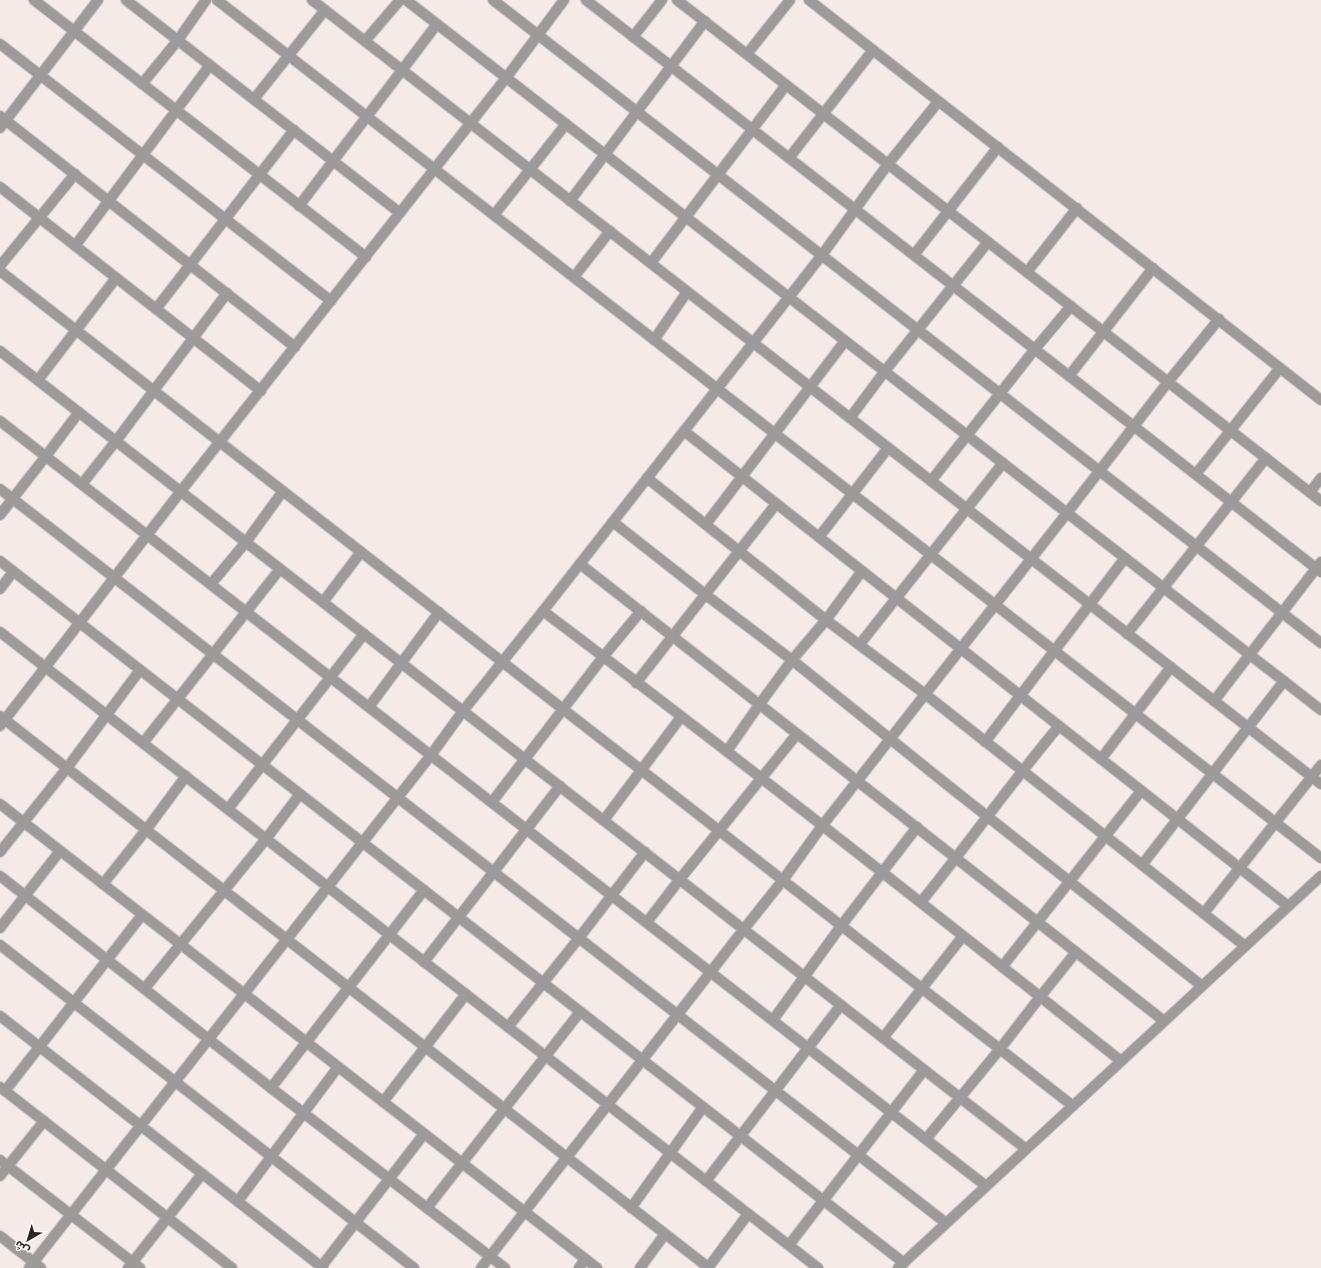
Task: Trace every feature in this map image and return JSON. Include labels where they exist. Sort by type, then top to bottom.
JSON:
[{"type":"street","points":[[34,0],[366,257]]},
{"type":"street","points":[[98,0],[2,121],[75,174],[295,347]]},
{"type":"street","points":[[126,0],[400,213]]},
{"type":"street","points":[[142,84],[178,40],[206,0]]},
{"type":"street","points":[[217,0],[1321,858]]},
{"type":"street","points":[[312,0],[1321,784]]},
{"type":"street","points":[[365,41],[400,0]]},
{"type":"street","points":[[406,0],[1321,710]]},
{"type":"street","points":[[493,0],[1321,643]]},
{"type":"street","points":[[564,0],[506,78],[2,721],[67,768],[708,1268],[748,1214]]},
{"type":"street","points":[[586,0],[1231,502],[1320,567],[1282,612],[1214,701]]},
{"type":"street","points":[[634,37],[662,0]]},
{"type":"street","points":[[677,0],[1321,501]]},
{"type":"street","points":[[746,54],[790,0]]},
{"type":"street","points":[[809,0],[1321,400]]},
{"type":"street","points":[[254,100],[325,10]]},
{"type":"street","points":[[570,201],[705,21]]},
{"type":"street","points":[[299,206],[437,24]]},
{"type":"street","points":[[0,44],[331,301]]},
{"type":"street","points":[[789,158],[874,50]]},
{"type":"street","points":[[75,246],[210,65]]},
{"type":"street","points":[[651,263],[786,85]]},
{"type":"street","points":[[0,1236],[34,1266],[71,1215],[431,755],[463,711],[544,611],[822,255],[888,164],[938,102]]},
{"type":"street","points":[[494,215],[566,124]]},
{"type":"street","points":[[156,308],[294,130]]},
{"type":"street","points":[[914,255],[998,147]]},
{"type":"street","points":[[0,266],[75,174]]},
{"type":"street","points":[[0,187],[261,391]]},
{"type":"street","points":[[1027,272],[1077,208]]},
{"type":"street","points":[[574,277],[610,231]]},
{"type":"street","points":[[850,418],[884,371],[988,242]]},
{"type":"street","points":[[1069,376],[1153,268]]},
{"type":"street","points":[[0,271],[1073,1106]]},
{"type":"street","points":[[38,380],[77,331],[116,278]]},
{"type":"street","points":[[654,340],[687,292]]},
{"type":"street","points":[[82,484],[227,293]]},
{"type":"street","points":[[931,481],[968,436],[1035,349],[1071,306]]},
{"type":"street","points":[[482,1268],[783,880],[822,826],[1168,382],[1219,319]]},
{"type":"street","points":[[706,524],[845,341]]},
{"type":"street","points":[[0,351],[1026,1149]]},
{"type":"street","points":[[1196,474],[1280,368]]},
{"type":"street","points":[[0,515],[78,412]]},
{"type":"street","points":[[0,421],[986,1186]]},
{"type":"street","points":[[684,431],[1288,906]]},
{"type":"street","points":[[819,537],[888,448]]},
{"type":"street","points":[[1127,634],[1266,458]]},
{"type":"street","points":[[860,644],[1003,463]]},
{"type":"street","points":[[647,478],[740,550],[826,620],[925,694],[1245,946]]},
{"type":"street","points":[[1310,492],[1321,478]]},
{"type":"street","points":[[0,489],[946,1224]]},
{"type":"street","points":[[211,584],[246,542],[283,491]]},
{"type":"street","points":[[636,683],[776,504]]},
{"type":"street","points":[[613,522],[792,660],[1202,986]]},
{"type":"street","points":[[323,602],[361,552]]},
{"type":"street","points":[[985,742],[1125,558]]},
{"type":"street","points":[[0,561],[823,1200],[901,1265],[1321,876]]},
{"type":"street","points":[[580,564],[1164,1021]]},
{"type":"street","points":[[143,744],[280,569]]},
{"type":"street","points":[[727,751],[792,660],[826,620],[862,571]]},
{"type":"street","points":[[0,589],[13,572]]},
{"type":"street","points":[[544,611],[883,872],[1121,1061]]},
{"type":"street","points":[[492,802],[641,611]]},
{"type":"street","points":[[369,707],[438,612]]},
{"type":"street","points":[[0,632],[818,1268]]},
{"type":"street","points":[[228,809],[364,634]]},
{"type":"street","points":[[1101,759],[1170,667]]},
{"type":"street","points":[[0,852],[67,768],[140,670]]},
{"type":"street","points":[[1142,864],[1284,681]]},
{"type":"street","points":[[604,820],[681,717]]},
{"type":"street","points":[[921,902],[1022,771],[1059,726]]},
{"type":"street","points":[[647,922],[797,734]]},
{"type":"street","points":[[1204,914],[1321,765]]},
{"type":"street","points":[[103,884],[186,776]]},
{"type":"street","points":[[424,962],[560,786]]},
{"type":"street","points":[[1002,967],[1141,791]]},
{"type":"street","points":[[145,988],[266,839],[300,794]]},
{"type":"street","points":[[0,804],[597,1268]]},
{"type":"street","points":[[773,1020],[841,926],[917,827]]},
{"type":"street","points":[[0,928],[60,851]]},
{"type":"street","points":[[508,1027],[544,984],[645,852]]},
{"type":"street","points":[[0,876],[271,1088],[505,1268]]},
{"type":"street","points":[[271,1088],[424,890]]},
{"type":"street","points":[[142,915],[39,1046],[2,1089],[232,1268]]},
{"type":"street","points":[[883,1038],[963,936]]},
{"type":"street","points":[[0,945],[414,1268]]},
{"type":"street","points":[[926,1139],[1000,1049],[1076,952]]},
{"type":"street","points":[[383,1102],[466,994]]},
{"type":"street","points":[[706,1181],[841,1005]]},
{"type":"street","points":[[427,1208],[506,1110],[580,1012]]},
{"type":"street","points":[[0,1016],[322,1267],[424,1134]]},
{"type":"street","points":[[238,1201],[338,1067]]},
{"type":"street","points":[[789,1245],[924,1070]]},
{"type":"street","points":[[631,1208],[703,1107]]},
{"type":"street","points":[[0,1176],[4,1163],[44,1121]]},
{"type":"street","points":[[4,1163],[133,1266],[202,1174]]},
{"type":"street","points":[[640,1268],[665,1234]]},
{"type":"street","points":[[579,1268],[586,1259]]}]
